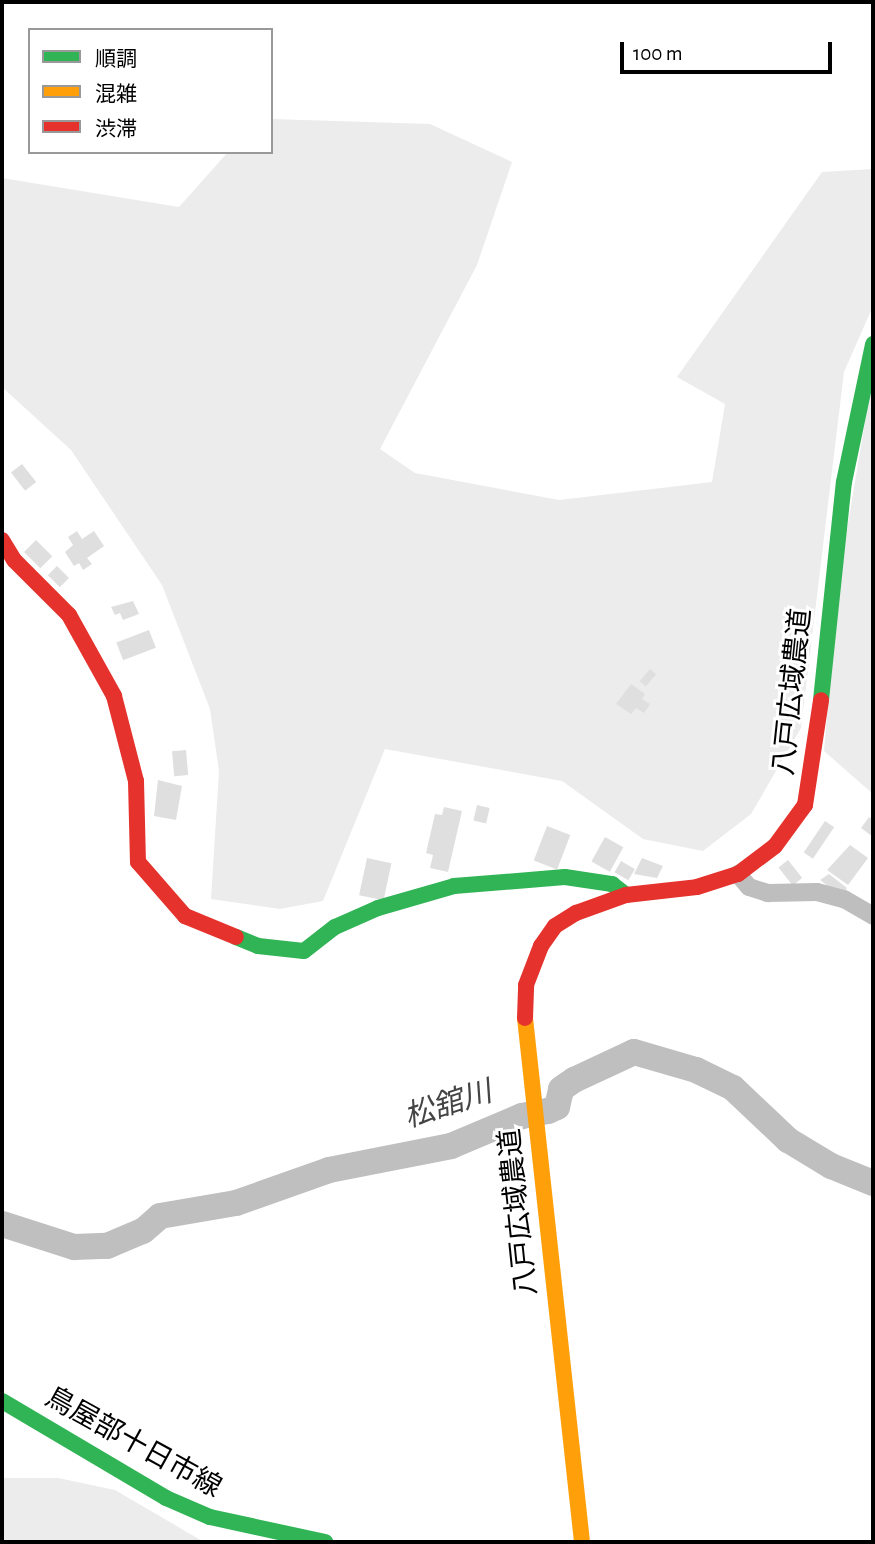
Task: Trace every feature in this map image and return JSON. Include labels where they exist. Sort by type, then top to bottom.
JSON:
[{"type":"street","name":"八戸広域農道","points":[[582,1542],[530,1075],[526,985],[541,946],[555,926],[576,913],[626,894],[696,887],[738,874],[762,859],[790,830],[805,804],[812,781],[844,482],[873,344]]},
{"type":"street","points":[[2,540],[13,560],[69,615],[114,696],[125,726],[136,781],[138,862],[185,916],[258,946],[304,951],[335,927],[378,908],[454,886],[565,877],[612,884],[626,894]]},
{"type":"street","points":[[738,874],[749,887],[768,893],[817,892],[844,900],[873,916]]},
{"type":"street","name":"鳥屋部十日市線","points":[[2,1401],[166,1498],[210,1517],[325,1542]]},
{"type":"shaded area","points":[[273,119],[430,124],[512,162],[477,265],[380,449],[415,473],[559,500],[712,482],[725,404],[677,377],[822,172],[873,169],[873,306],[844,372],[801,728],[751,814],[703,851],[643,839],[562,781],[385,749],[323,901],[280,909],[211,899],[219,771],[210,709],[162,585],[71,450],[2,387],[2,178],[179,207],[226,154],[273,154]]},
{"type":"shaded area","points":[[873,374],[873,794],[824,751],[838,583]]},
{"type":"shaded area","points":[[2,1478],[58,1478],[115,1490],[204,1542],[2,1542]]},
{"type":"building","points":[[22,464],[36,482],[25,491],[11,473]]},
{"type":"building","points":[[77,531],[82,539],[94,531],[104,546],[87,558],[92,564],[83,570],[79,563],[74,566],[65,552],[73,545],[68,537]]},
{"type":"building","points":[[36,540],[52,556],[40,568],[24,552]]},
{"type":"building","points":[[57,566],[69,578],[60,587],[48,575]]},
{"type":"building","points":[[133,601],[139,614],[123,620],[120,613],[115,615],[111,607]]},
{"type":"building","points":[[149,630],[156,648],[123,660],[116,643]]},
{"type":"building","points":[[650,669],[656,674],[646,686],[640,681]]},
{"type":"building","points":[[631,684],[645,694],[642,699],[650,704],[644,713],[636,708],[631,714],[616,704]]},
{"type":"building","points":[[186,750],[188,775],[174,776],[172,751]]},
{"type":"building","points":[[158,780],[182,786],[176,820],[154,816]]},
{"type":"building","points":[[477,805],[490,808],[486,824],[473,821]]},
{"type":"building","points":[[444,807],[462,811],[448,872],[430,868],[433,855],[426,853],[435,814],[442,815]]},
{"type":"building","points":[[869,817],[873,820],[873,837],[861,828]]},
{"type":"building","points":[[825,821],[834,827],[813,859],[804,853]]},
{"type":"building","points":[[547,826],[570,835],[557,870],[534,861]]},
{"type":"building","points":[[605,837],[623,847],[610,872],[591,861]]},
{"type":"building","points":[[850,845],[868,858],[848,885],[827,870]]},
{"type":"building","points":[[367,858],[391,863],[384,900],[359,895]]},
{"type":"building","points":[[642,858],[663,866],[657,878],[634,874]]},
{"type":"building","points":[[788,860],[802,878],[793,886],[779,867]]},
{"type":"building","points":[[621,861],[635,869],[628,880],[614,872]]},
{"type":"building","points":[[829,874],[847,888],[841,896],[820,880]]},
{"type":"waterway","name":"松舘川","points":[[2,1224],[74,1247],[107,1246],[143,1231],[160,1216],[236,1203],[329,1170],[451,1146],[522,1116],[548,1111],[557,1107],[561,1089],[574,1080],[634,1052],[696,1070],[733,1088],[788,1140],[831,1166],[873,1183]]},
{"type":"traffic: fast","points":[[821,700],[844,482],[873,344]]},
{"type":"traffic: fast","points":[[236,937],[258,946],[304,951],[335,927],[378,908],[454,886],[565,877],[612,884],[626,895]]},
{"type":"traffic: fast","points":[[2,1401],[166,1498],[210,1517],[325,1542]]},
{"type":"traffic: slow","points":[[525,1018],[582,1542]]},
{"type":"traffic: jam","points":[[2,540],[14,560],[69,615],[114,696],[136,781],[138,862],[185,916],[236,937]]},
{"type":"traffic: jam","points":[[525,1018],[526,985],[541,946],[555,926],[576,913],[626,895],[697,887],[738,874],[775,846],[805,805],[821,700]]}]
